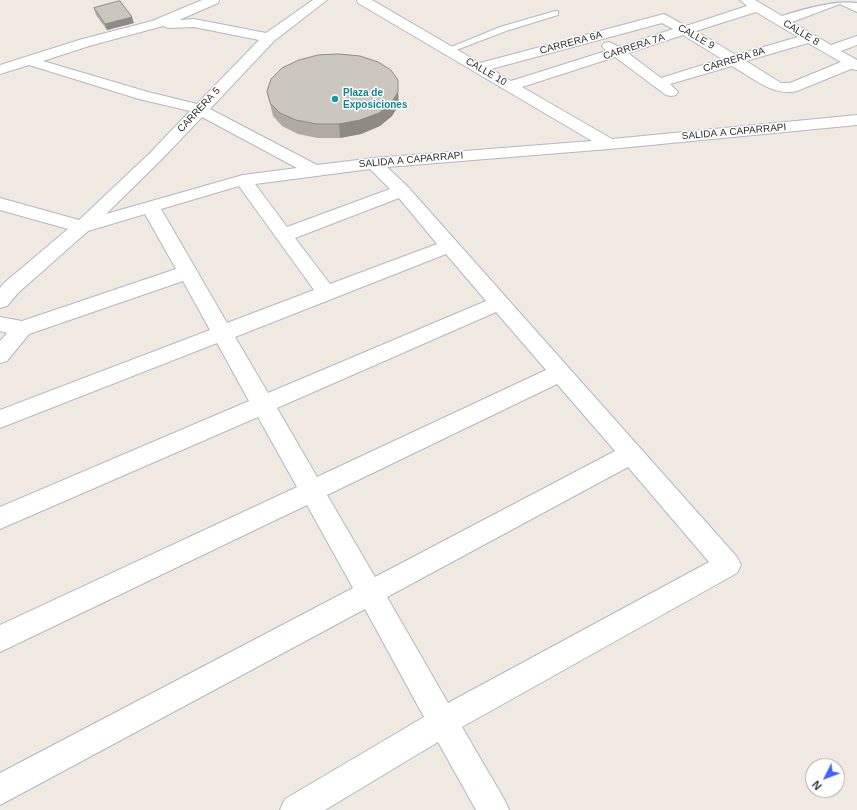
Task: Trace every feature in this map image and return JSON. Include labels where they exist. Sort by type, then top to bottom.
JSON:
[{"type":"street","points":[[179,2],[200,2],[208,0]]},
{"type":"street","points":[[0,70],[84,43],[157,24],[213,0]]},
{"type":"street","name":"CARRERA 5","points":[[82,227],[156,156],[199,109],[269,38],[321,0]]},
{"type":"street","name":"CALLE 10","points":[[363,0],[609,144]]},
{"type":"street","name":"CALLE 8","points":[[746,0],[854,64]]},
{"type":"street","points":[[781,21],[841,0],[857,8]]},
{"type":"street","name":"CARRERA 7A","points":[[510,86],[758,7]]},
{"type":"street","name":"CALLE 9","points":[[664,18],[736,60],[778,87],[792,88],[854,64]]},
{"type":"street","name":"CARRERA 6A","points":[[478,68],[664,18]]},
{"type":"street","points":[[157,24],[194,22],[269,38]]},
{"type":"street","points":[[596,36],[672,92]]},
{"type":"street","name":"CARRERA 8A","points":[[659,83],[810,38]]},
{"type":"street","points":[[830,50],[857,40]]},
{"type":"street","points":[[29,61],[136,94],[199,109],[313,170]]},
{"type":"street","name":"SALIDA A CAPARRAPI","points":[[4,291],[82,227],[243,180],[374,163],[609,144],[857,120]]},
{"type":"street","points":[[296,810],[443,722],[728,565],[402,191],[374,163]]},
{"type":"street","points":[[243,180],[326,293]]},
{"type":"street","points":[[284,235],[402,191]]},
{"type":"street","points":[[0,204],[82,227]]},
{"type":"street","points":[[150,206],[493,810]]},
{"type":"street","points":[[0,419],[449,246]]},
{"type":"street","points":[[0,355],[22,329],[188,272]]},
{"type":"street","points":[[0,518],[499,303]]},
{"type":"street","points":[[0,324],[22,329]]},
{"type":"street","points":[[0,639],[560,373]]},
{"type":"street","points":[[0,790],[631,454]]},
{"type":"lane","points":[[448,50],[503,29],[555,13]]},
{"type":"building","points":[[120,1],[132,17],[105,24],[94,8]]},
{"type":"building","name":"Plaza de Exposiciones","points":[[339,54],[360,56],[378,62],[391,70],[398,80],[398,92],[391,103],[379,113],[360,120],[339,124],[317,124],[296,120],[280,113],[270,103],[267,91],[271,79],[282,68],[299,60],[318,55]]},
{"type":"place","name":"Plaza de Exposiciones","points":[[335,99]]}]
